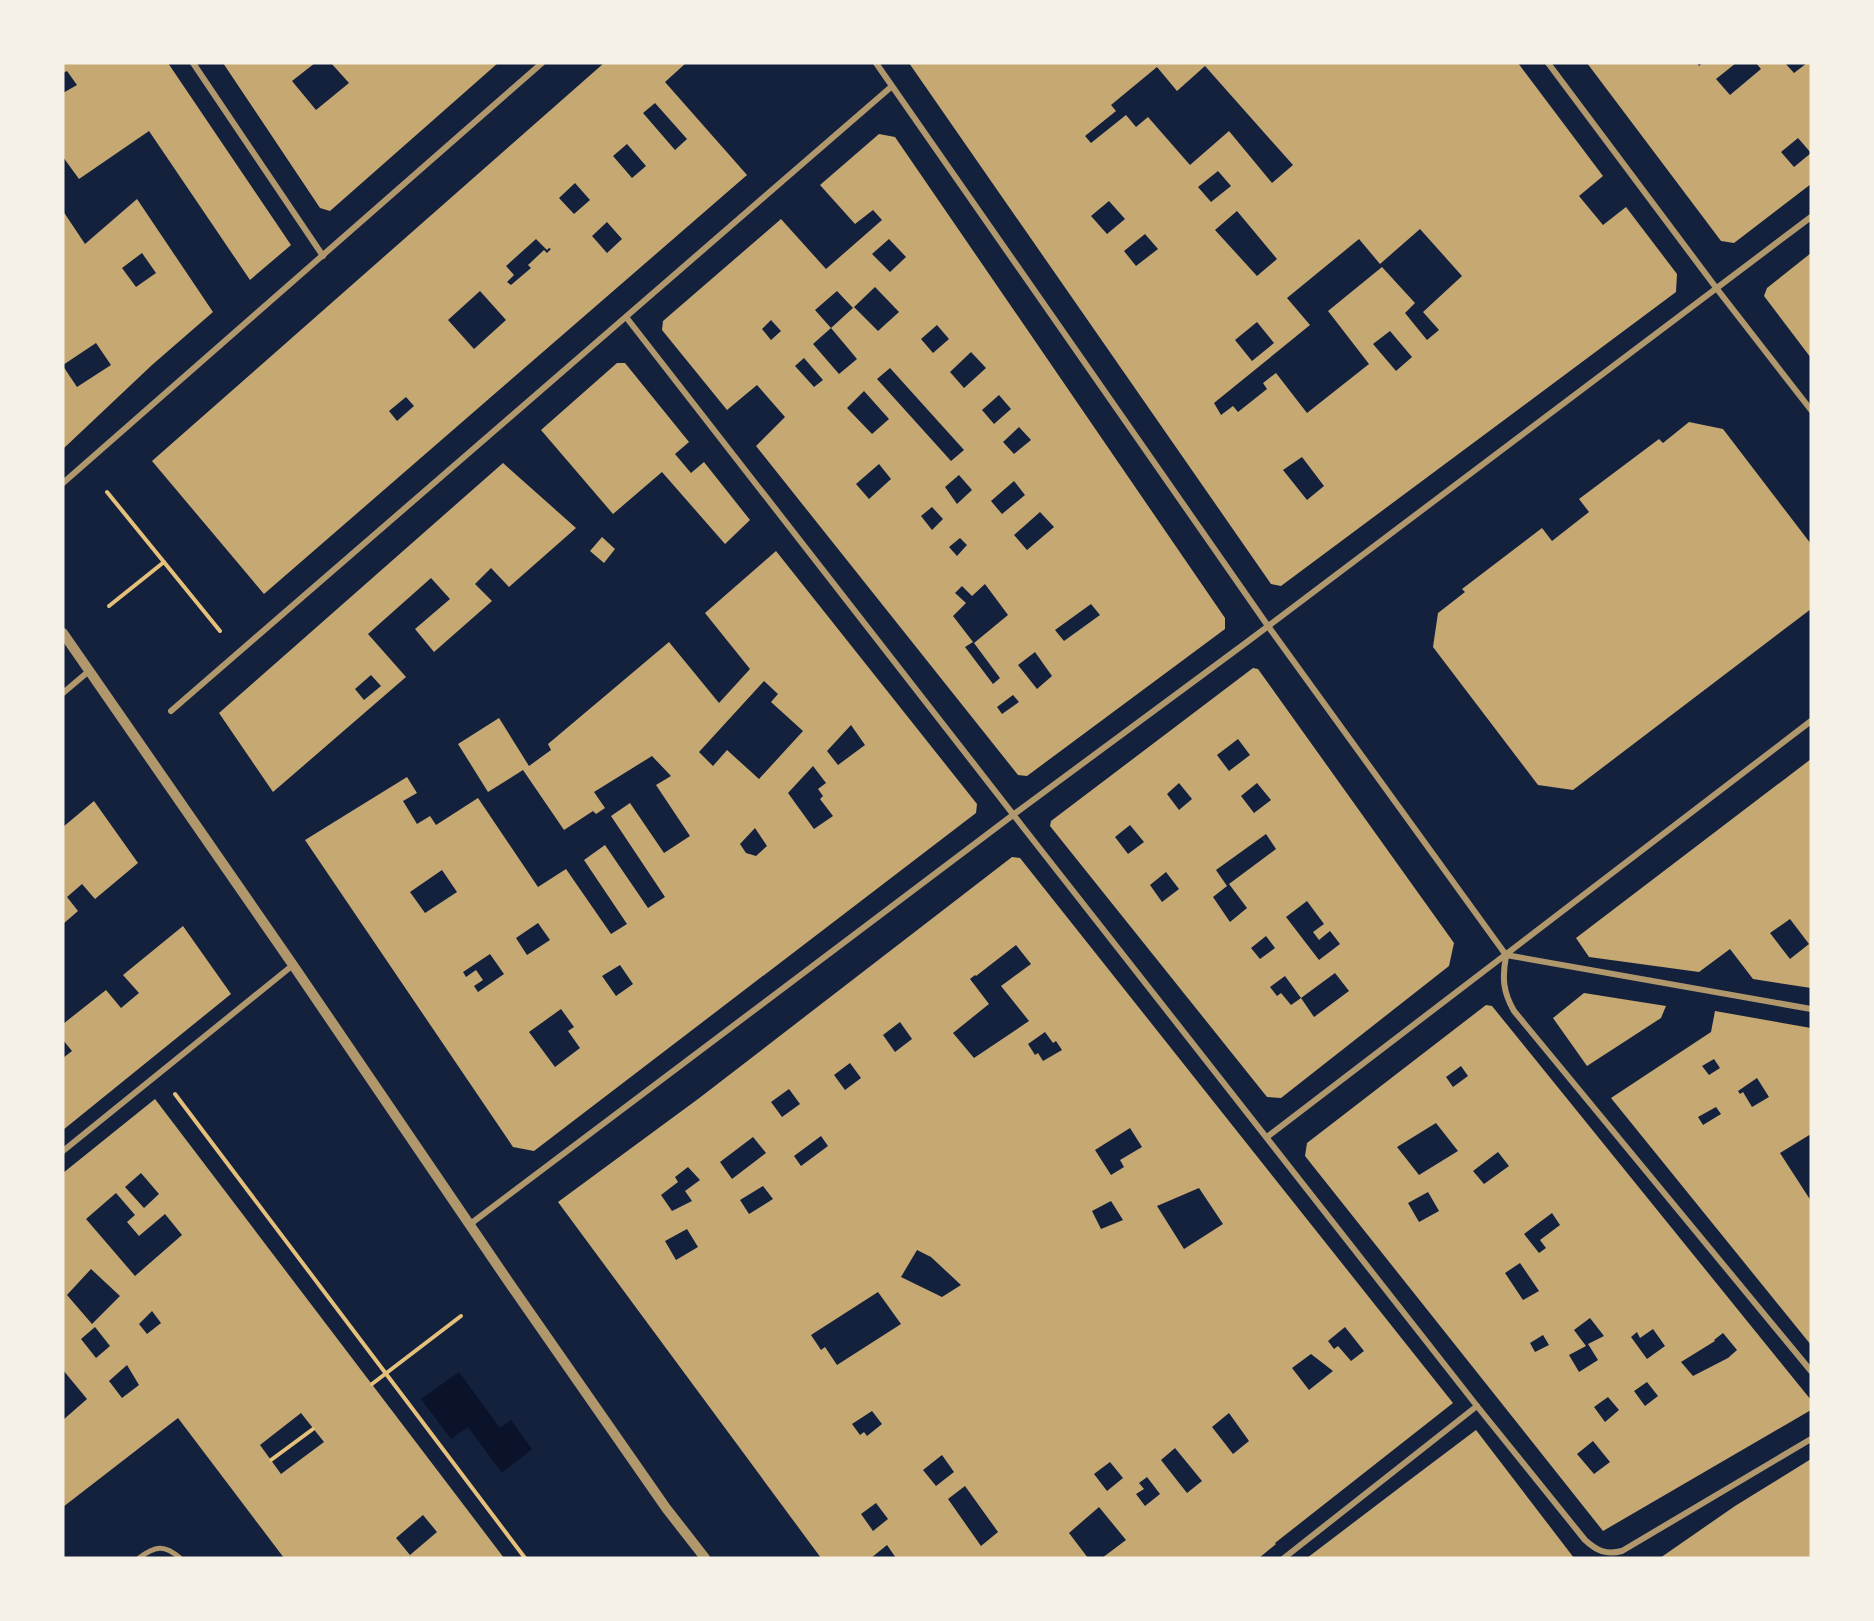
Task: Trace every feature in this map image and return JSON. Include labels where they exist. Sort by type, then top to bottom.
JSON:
[{"type":"street","points":[[193,63],[323,256]]},
{"type":"street","points":[[63,483],[542,63]]},
{"type":"street","points":[[876,63],[1268,626],[1506,955],[1811,1009]]},
{"type":"street","points":[[1548,63],[1717,289],[1811,410]]},
{"type":"street","points":[[171,711],[891,87]]},
{"type":"street","points":[[469,1225],[1013,814],[1268,626],[1811,217]]},
{"type":"street","points":[[626,317],[1477,1406],[1596,1550],[1610,1554],[1622,1551],[1811,1439]]},
{"type":"street","points":[[63,633],[293,965],[469,1225],[666,1508],[705,1558]]},
{"type":"street","points":[[63,693],[89,671]]},
{"type":"street","points":[[1267,1137],[1811,721]]},
{"type":"street","points":[[1506,955],[1503,971],[1504,987],[1514,1011],[1811,1371]]},
{"type":"street","points":[[63,1151],[293,965]]},
{"type":"street","points":[[1284,1558],[1477,1406]]},
{"type":"street","points":[[139,1558],[148,1551],[162,1548],[172,1551],[180,1558]]},
{"type":"path","points":[[107,492],[224,635]]},
{"type":"path","points":[[109,606],[164,562]]},
{"type":"path","points":[[170,1086],[525,1558]]},
{"type":"path","points":[[372,1384],[461,1316]]},
{"type":"path","points":[[272,1460],[313,1429]]},
{"type":"water","points":[[459,1372],[500,1428],[511,1420],[532,1449],[502,1473],[468,1427],[451,1439],[421,1399]]},
{"type":"building","points":[[63,63],[168,63],[291,245],[250,280],[149,131],[79,179],[63,157],[63,93],[77,85],[67,71],[63,73]]},
{"type":"building","points":[[223,63],[315,63],[292,81],[316,110],[349,83],[331,63],[498,63],[330,211],[320,208]]},
{"type":"building","points":[[604,63],[686,63],[665,82],[747,175],[264,594],[152,461]],"holes":[[[655,103],[687,139],[675,150],[643,113]],[[627,144],[646,166],[632,178],[613,156]],[[575,183],[590,200],[574,214],[559,198]],[[607,222],[622,239],[607,253],[592,236]],[[536,239],[547,250],[551,249],[547,253],[544,250],[528,265],[531,268],[511,285],[507,282],[514,275],[506,266]],[[480,291],[506,320],[474,349],[448,320]],[[406,397],[414,406],[397,421],[389,411]]]},
{"type":"building","points":[[909,63],[1518,63],[1603,176],[1579,196],[1603,225],[1626,207],[1677,274],[1676,292],[1281,586],[1271,584]],"holes":[[[1205,66],[1293,165],[1272,183],[1229,131],[1190,165],[1148,117],[1136,127],[1126,115],[1091,143],[1085,136],[1116,111],[1111,105],[1157,67],[1177,91]],[[1218,171],[1231,186],[1211,202],[1198,187]],[[1109,201],[1125,219],[1107,234],[1091,216]],[[1237,211],[1277,259],[1257,276],[1215,230]],[[1420,229],[1462,276],[1423,312],[1439,330],[1427,340],[1405,313],[1415,303],[1382,267],[1328,311],[1369,364],[1307,413],[1276,373],[1263,383],[1267,389],[1238,412],[1233,406],[1221,415],[1214,403],[1310,325],[1287,298],[1359,239],[1380,264]],[[1145,234],[1158,249],[1136,266],[1124,251]],[[1257,322],[1274,343],[1252,361],[1235,340]],[[1390,331],[1412,357],[1396,371],[1373,344]],[[1302,457],[1324,486],[1307,500],[1283,470]]]},
{"type":"building","points":[[1587,63],[1697,63],[1699,66],[1703,63],[1736,63],[1716,79],[1730,95],[1761,69],[1756,63],[1785,63],[1794,73],[1807,63],[1811,63],[1811,153],[1811,184],[1734,243],[1721,241]],"holes":[[[1798,138],[1811,153],[1794,167],[1781,152]]]},
{"type":"building","points":[[879,134],[895,137],[1225,618],[1225,629],[1027,776],[1018,775],[756,446],[785,417],[757,385],[727,410],[662,330],[663,321],[781,219],[826,269],[882,220],[873,210],[855,224],[820,185]],"holes":[[[889,239],[906,257],[890,272],[872,254]],[[875,287],[899,312],[878,331],[854,307]],[[837,291],[853,308],[831,328],[815,310]],[[771,320],[781,331],[771,340],[762,329]],[[937,325],[949,339],[933,353],[921,339]],[[831,328],[857,359],[839,374],[813,344]],[[971,352],[986,368],[964,388],[950,372]],[[804,358],[823,380],[814,387],[795,366]],[[890,368],[964,450],[951,461],[877,379]],[[864,391],[889,419],[872,434],[847,408]],[[999,395],[1011,409],[994,424],[982,410]],[[1019,427],[1031,440],[1014,454],[1003,442]],[[879,464],[891,479],[869,499],[856,484]],[[959,475],[972,490],[957,504],[945,487]],[[1014,481],[1025,495],[1002,514],[991,501]],[[932,507],[943,519],[932,530],[921,516]],[[1040,512],[1054,527],[1027,550],[1014,535]],[[960,538],[967,545],[957,556],[949,547]],[[985,584],[1008,615],[974,643],[1000,678],[993,684],[965,647],[973,642],[953,616],[966,603],[955,593],[962,586],[972,596]],[[1091,604],[1100,615],[1064,641],[1055,630]],[[1035,652],[1052,676],[1037,689],[1018,665]],[[1013,695],[1019,702],[1002,714],[997,707]]]},
{"type":"building","points":[[137,199],[213,312],[152,365],[63,449],[63,366],[77,387],[111,365],[96,343],[63,365],[63,211],[85,244]],"holes":[[[142,253],[156,273],[136,287],[122,268]]]},
{"type":"building","points":[[1811,253],[1811,358],[1764,296],[1767,288]]},
{"type":"building","points":[[617,363],[625,363],[689,442],[675,454],[691,473],[704,462],[750,520],[725,544],[662,472],[613,514],[541,430]]},
{"type":"building","points":[[1689,422],[1723,429],[1811,544],[1811,609],[1573,790],[1538,785],[1433,647],[1438,613],[1465,592],[1462,589],[1542,528],[1552,541],[1589,512],[1579,499],[1659,439],[1663,443]]},
{"type":"building","points":[[503,463],[576,528],[509,587],[491,568],[475,584],[492,601],[434,652],[415,629],[450,599],[431,578],[368,634],[406,677],[273,792],[219,713]],"holes":[[[371,675],[381,686],[364,700],[355,689]]]},
{"type":"building","points":[[602,537],[615,549],[604,563],[590,551]]},
{"type":"building","points":[[776,551],[977,804],[976,813],[534,1151],[513,1147],[305,840],[407,777],[417,793],[403,801],[417,824],[430,816],[436,825],[478,798],[538,887],[566,869],[611,934],[627,924],[584,860],[605,845],[648,908],[665,897],[611,816],[630,803],[664,853],[690,836],[656,785],[671,776],[652,756],[594,792],[605,808],[596,814],[593,811],[564,830],[523,770],[488,792],[458,744],[499,718],[529,766],[551,750],[548,744],[669,642],[719,703],[750,669],[705,613]],"holes":[[[764,681],[778,694],[771,702],[803,731],[759,779],[727,750],[713,766],[699,752]],[[851,725],[865,745],[838,765],[827,751]],[[813,766],[826,783],[818,789],[823,796],[820,799],[833,816],[814,829],[788,793]],[[755,828],[767,846],[756,856],[746,853],[740,844]],[[442,870],[457,892],[425,913],[410,892]],[[538,923],[550,940],[527,955],[516,938]],[[490,954],[504,974],[478,992],[474,986],[483,980],[476,970],[466,977],[463,972]],[[620,965],[633,984],[616,996],[602,976]],[[561,1009],[574,1027],[568,1031],[580,1048],[555,1067],[529,1032]]]},
{"type":"building","points":[[1253,668],[1258,669],[1454,943],[1449,966],[1281,1098],[1267,1097],[1050,826],[1051,821]],"holes":[[[1238,739],[1250,755],[1229,771],[1217,755]],[[1179,783],[1192,799],[1179,810],[1167,794]],[[1257,783],[1271,800],[1254,813],[1241,796]],[[1130,825],[1144,842],[1128,854],[1115,837]],[[1266,834],[1276,849],[1229,884],[1247,908],[1230,922],[1213,897],[1227,886],[1216,870]],[[1166,872],[1179,889],[1162,902],[1150,885]],[[1307,901],[1324,924],[1313,932],[1319,940],[1330,931],[1340,944],[1319,960],[1286,917]],[[1266,936],[1275,948],[1260,959],[1251,948]],[[1335,973],[1349,991],[1314,1017],[1301,998]],[[1285,976],[1301,998],[1291,1005],[1281,993],[1277,996],[1270,987]]]},
{"type":"building","points":[[1811,759],[1811,988],[1753,979],[1730,949],[1699,972],[1589,957],[1576,938]],"holes":[[[1790,919],[1809,944],[1790,959],[1770,933]]]},
{"type":"building","points":[[94,801],[138,863],[95,899],[82,884],[67,897],[78,911],[63,924],[63,827]]},
{"type":"building","points":[[1012,857],[1020,858],[1453,1403],[1259,1558],[1102,1558],[1126,1540],[1099,1507],[1069,1533],[1088,1558],[896,1558],[887,1545],[871,1558],[821,1558],[558,1202],[698,1099]],"holes":[[[1016,945],[1031,964],[1001,986],[1029,1021],[974,1058],[953,1033],[989,1004],[970,979]],[[900,1022],[912,1039],[895,1052],[883,1035]],[[1045,1032],[1053,1043],[1056,1041],[1062,1050],[1043,1061],[1038,1053],[1035,1055],[1028,1044]],[[850,1063],[861,1078],[845,1090],[834,1075]],[[789,1089],[800,1104],[782,1117],[771,1102]],[[1130,1128],[1142,1147],[1120,1160],[1124,1167],[1111,1175],[1095,1150]],[[821,1136],[828,1146],[801,1166],[794,1156]],[[753,1137],[766,1153],[732,1179],[720,1162]],[[688,1167],[700,1180],[685,1191],[692,1201],[672,1211],[661,1195],[678,1182],[675,1177]],[[763,1186],[773,1199],[749,1214],[740,1200]],[[1199,1188],[1223,1224],[1184,1249],[1157,1206]],[[1111,1201],[1123,1220],[1101,1229],[1092,1211]],[[687,1229],[698,1247],[676,1260],[665,1241]],[[917,1250],[931,1257],[961,1285],[942,1297],[901,1277]],[[878,1292],[901,1324],[837,1365],[825,1347],[821,1350],[811,1335]],[[1345,1327],[1364,1351],[1351,1361],[1338,1346],[1334,1349],[1328,1341]],[[1311,1354],[1333,1371],[1309,1390],[1292,1368]],[[872,1411],[882,1424],[867,1436],[864,1432],[860,1435],[852,1424]],[[1229,1413],[1249,1441],[1233,1454],[1212,1427]],[[1175,1448],[1202,1481],[1187,1493],[1161,1460]],[[942,1455],[954,1472],[936,1486],[923,1470]],[[1110,1462],[1123,1478],[1107,1491],[1094,1474]],[[1147,1477],[1160,1494],[1145,1506],[1136,1494],[1144,1489],[1139,1483]],[[965,1486],[998,1532],[981,1546],[948,1499]],[[876,1503],[888,1519],[873,1531],[861,1514]]]},
{"type":"building","points":[[183,926],[231,994],[63,1130],[63,1058],[72,1051],[63,1040],[63,1024],[106,990],[121,1008],[139,993],[123,975]]},
{"type":"building","points":[[1584,993],[1666,1006],[1661,1018],[1587,1066],[1553,1018]]},
{"type":"building","points":[[1486,1005],[1492,1006],[1811,1400],[1811,1410],[1603,1531],[1305,1156],[1307,1143]],"holes":[[[1461,1066],[1468,1076],[1453,1087],[1446,1077]],[[1436,1123],[1458,1151],[1419,1175],[1397,1147]],[[1498,1152],[1509,1166],[1484,1184],[1473,1171]],[[1428,1192],[1439,1211],[1419,1222],[1408,1203]],[[1552,1213],[1560,1225],[1540,1240],[1546,1248],[1539,1253],[1524,1234]],[[1520,1263],[1539,1291],[1523,1300],[1505,1273]],[[1590,1318],[1604,1336],[1588,1344],[1598,1360],[1579,1372],[1569,1355],[1586,1346],[1574,1330]],[[1653,1329],[1665,1346],[1647,1359],[1631,1337],[1637,1332],[1640,1338]],[[1723,1333],[1737,1350],[1728,1358],[1693,1376],[1681,1362],[1715,1341]],[[1543,1335],[1549,1345],[1535,1352],[1530,1343]],[[1647,1382],[1658,1396],[1645,1406],[1634,1391]],[[1608,1397],[1619,1410],[1605,1422],[1594,1407]],[[1593,1441],[1610,1462],[1594,1474],[1577,1454]]]},
{"type":"building","points":[[1715,1011],[1811,1028],[1811,1134],[1780,1153],[1811,1201],[1811,1345],[1611,1098],[1711,1032]],"holes":[[[1714,1059],[1720,1068],[1709,1075],[1702,1066]],[[1757,1078],[1769,1097],[1752,1107],[1743,1092],[1740,1094],[1738,1091]],[[1716,1107],[1721,1114],[1703,1125],[1698,1117]]]},
{"type":"building","points":[[155,1099],[504,1558],[284,1558],[178,1418],[63,1507],[63,1420],[87,1399],[63,1370],[63,1173]],"holes":[[[141,1173],[159,1194],[144,1208],[125,1187]],[[116,1193],[135,1215],[127,1222],[139,1236],[165,1214],[182,1235],[135,1276],[86,1219]],[[91,1269],[120,1296],[92,1324],[67,1295]],[[152,1311],[161,1323],[147,1334],[139,1324]],[[95,1327],[110,1346],[96,1358],[81,1339]],[[127,1365],[139,1385],[122,1398],[109,1381]],[[301,1413],[324,1442],[281,1474],[260,1445]],[[423,1515],[437,1532],[410,1555],[396,1538]]]},
{"type":"building","points":[[1476,1430],[1574,1558],[1307,1558],[1403,1485]]},
{"type":"building","points":[[1811,1459],[1811,1558],[1660,1558],[1735,1506]]}]
